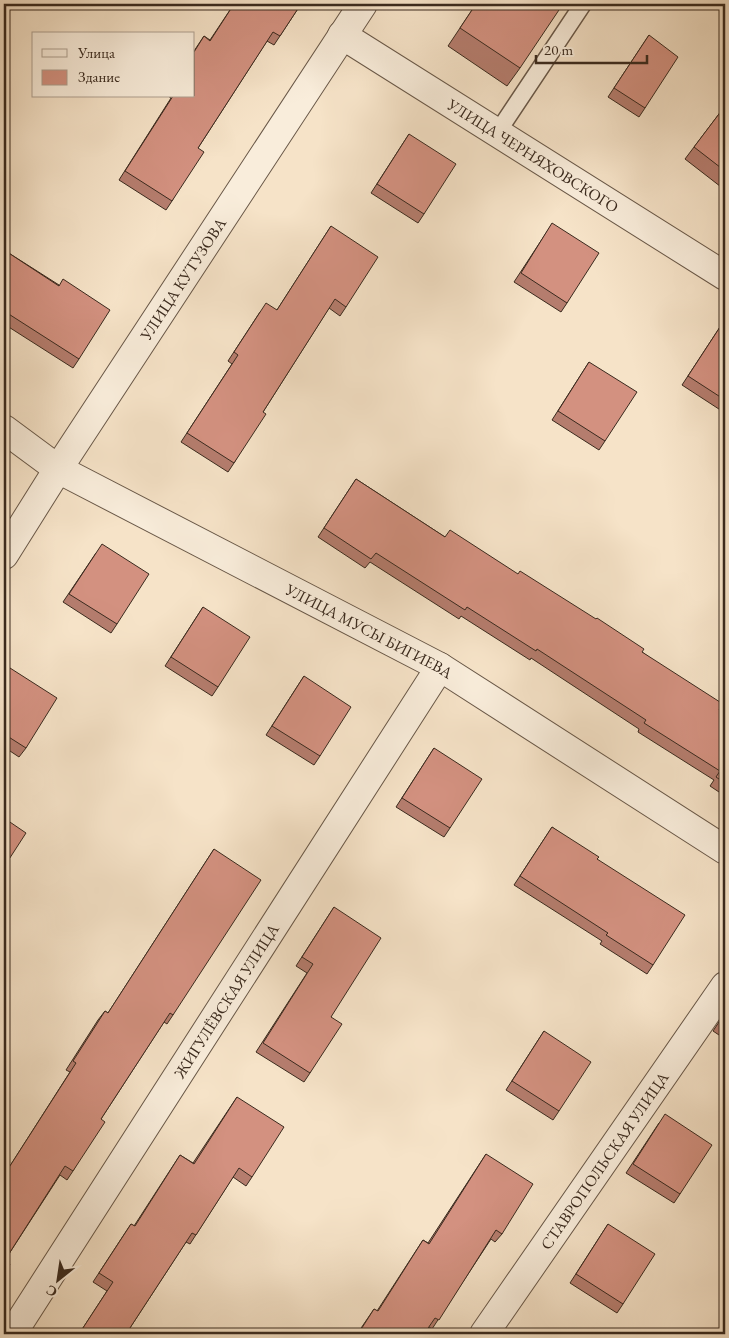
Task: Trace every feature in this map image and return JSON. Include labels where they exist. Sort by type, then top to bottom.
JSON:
[{"type":"street","name":"УЛИЦА КУТУЗОВА","points":[[4,555],[58,469],[363,4]]},
{"type":"street","name":"УЛИЦА ЧЕРНЯХОВСКОГО","points":[[342,35],[725,276]]},
{"type":"street","name":"УЛИЦА МУСЫ БИГИЕВА","points":[[4,428],[58,469],[440,667],[725,850]]},
{"type":"street","name":"ЖИГУЛЁВСКАЯ УЛИЦА","points":[[12,1334],[440,667]]},
{"type":"street","name":"СТАВРОПОЛЬСКАЯ УЛИЦА","points":[[484,1334],[725,986]]},
{"type":"lane","points":[[497,133],[583,4]]},
{"type":"building","points":[[4,4],[12,4],[4,17]]},
{"type":"building","points":[[234,4],[301,4],[280,36],[273,32],[198,148],[204,152],[172,201],[125,171],[172,98],[195,98],[195,50],[204,36],[210,41]]},
{"type":"building","points":[[476,4],[563,4],[520,68],[460,28]]},
{"type":"building","points":[[649,35],[678,57],[645,108],[614,88]]},
{"type":"building","points":[[725,106],[725,171],[694,147]]},
{"type":"building","points":[[409,134],[456,164],[424,214],[377,184]]},
{"type":"building","points":[[552,223],[599,253],[567,303],[521,273]]},
{"type":"building","points":[[331,226],[378,257],[346,307],[335,299],[263,412],[266,414],[234,463],[187,433],[238,355],[234,352],[266,303],[277,310]]},
{"type":"building","points":[[4,250],[59,286],[63,279],[110,310],[79,359],[4,311]]},
{"type":"building","points":[[720,327],[725,330],[725,400],[688,376]]},
{"type":"building","points":[[589,362],[637,392],[605,441],[558,411]]},
{"type":"building","points":[[356,479],[445,537],[450,530],[518,574],[520,571],[597,618],[644,649],[642,652],[723,704],[719,710],[725,714],[725,783],[716,777],[720,771],[644,723],[646,720],[537,649],[536,651],[467,607],[465,610],[376,553],[371,559],[324,528]]},
{"type":"building","points":[[102,544],[149,574],[117,624],[69,594]]},
{"type":"building","points":[[203,607],[250,637],[218,687],[171,657]]},
{"type":"building","points":[[10,668],[57,698],[26,748],[4,734],[4,678]]},
{"type":"building","points":[[304,676],[351,707],[320,756],[272,726]]},
{"type":"building","points":[[434,748],[482,779],[450,828],[402,798]]},
{"type":"building","points":[[4,818],[26,833],[4,867]]},
{"type":"building","points":[[552,827],[599,857],[597,859],[685,915],[653,965],[606,935],[608,933],[520,876]]},
{"type":"building","points":[[214,849],[261,880],[173,1015],[170,1013],[101,1119],[105,1122],[73,1171],[65,1166],[5,1260],[10,1264],[4,1274],[4,1167],[8,1169],[76,1063],[73,1061],[105,1011],[108,1013]]},
{"type":"building","points":[[334,907],[381,938],[331,1017],[342,1024],[310,1073],[263,1043],[313,964],[302,957]]},
{"type":"building","points":[[725,1013],[725,1026],[719,1022]]},
{"type":"building","points":[[544,1031],[591,1062],[559,1111],[512,1081]]},
{"type":"building","points":[[237,1097],[284,1127],[252,1177],[239,1168],[196,1235],[192,1233],[126,1334],[79,1334],[113,1282],[99,1273],[131,1224],[135,1226],[180,1155],[194,1164]]},
{"type":"building","points":[[665,1114],[712,1145],[680,1194],[633,1164]]},
{"type":"building","points":[[486,1154],[533,1184],[502,1234],[496,1230],[439,1320],[435,1318],[424,1334],[358,1334],[374,1309],[378,1311],[423,1240],[429,1244]]},
{"type":"building","points":[[608,1224],[655,1254],[623,1304],[576,1274]]}]
